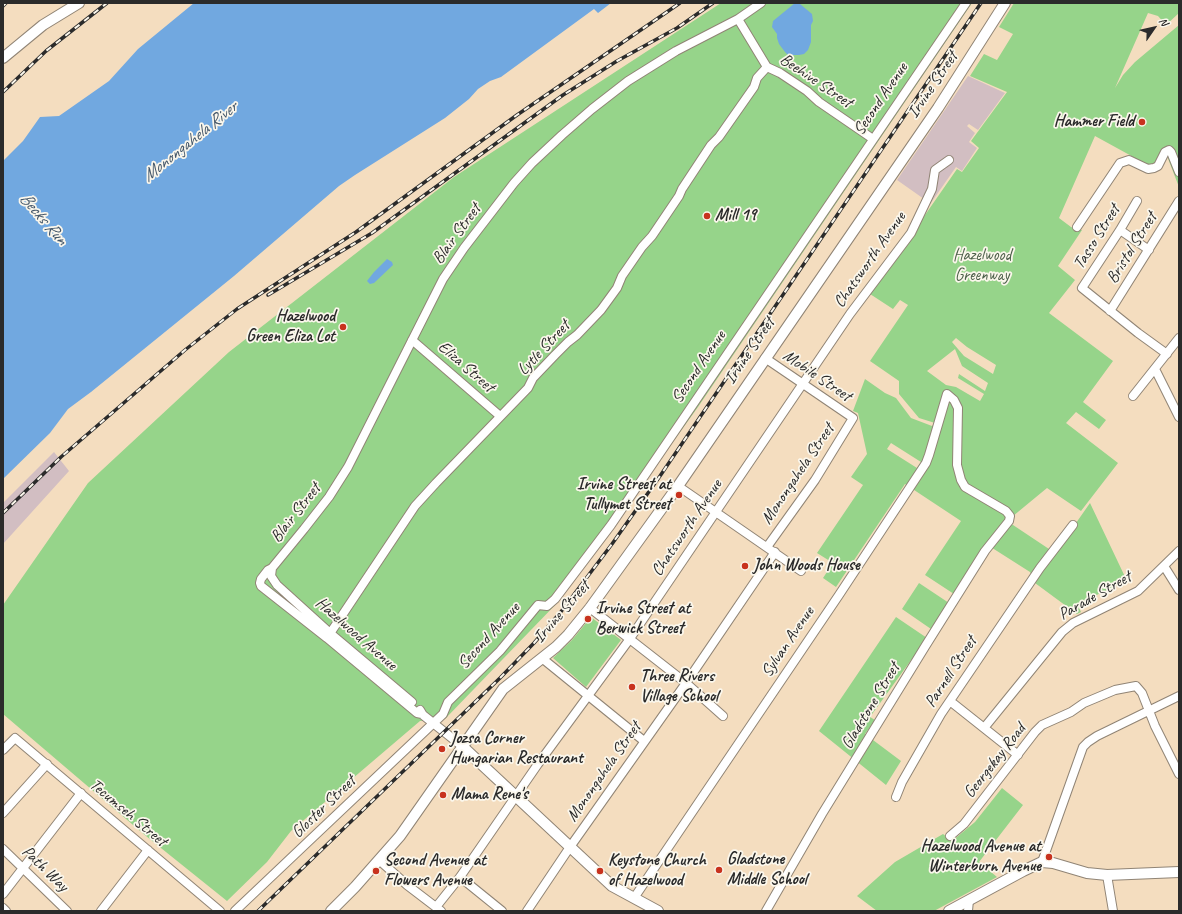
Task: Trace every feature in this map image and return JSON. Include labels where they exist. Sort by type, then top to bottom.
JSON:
[{"type":"main road","points":[[3,58],[43,26],[79,3]]},
{"type":"main road","name":"Irvine Street","points":[[462,746],[496,697],[510,682],[543,658],[568,635],[590,608],[678,486],[938,108],[1005,3]]},
{"type":"main road","points":[[331,911],[379,860],[408,825],[462,746]]},
{"type":"main road","name":"Hazelwood Avenue","points":[[462,746],[612,886],[658,911]]},
{"type":"main road","points":[[949,911],[1042,862],[1053,863],[1087,873],[1107,874],[1179,872]]},
{"type":"street","name":"Blair Street","points":[[263,586],[260,583],[261,579],[268,570],[272,572],[329,497],[348,467],[443,279],[496,204],[532,163],[592,109],[628,81],[676,51],[738,19],[761,3]]},
{"type":"street","name":"Second Avenue","points":[[433,723],[443,714],[448,702],[504,646],[538,605],[547,606],[551,603],[615,519],[966,3]]},
{"type":"street","name":"Beehive Street","points":[[738,19],[767,66],[780,73],[873,139]]},
{"type":"street","name":"Lytle Street","points":[[329,636],[385,549],[415,506],[528,388],[533,378],[601,310],[617,288],[622,276],[642,247],[652,236],[679,196],[711,145],[719,138],[754,87],[757,78],[767,66]]},
{"type":"street","name":"Tasso Street","points":[[1077,228],[1120,163],[1129,160],[1148,170],[1158,166],[1165,152],[1168,150],[1171,152],[1179,172]]},
{"type":"street","name":"Chatsworth Avenue","points":[[438,909],[538,764],[629,640],[850,314],[911,233],[932,189],[935,170],[949,160]]},
{"type":"street","name":"Tasso Street","points":[[1110,311],[1082,288],[1137,201]]},
{"type":"street","name":"Bristol Street","points":[[1110,311],[1179,201]]},
{"type":"street","points":[[1120,230],[1149,250]]},
{"type":"street","points":[[1110,311],[1167,354]]},
{"type":"street","points":[[1133,396],[1179,338]]},
{"type":"street","name":"Eliza Street","points":[[412,340],[500,416]]},
{"type":"street","name":"Mobile Street","points":[[765,358],[853,418]]},
{"type":"street","points":[[1155,369],[1179,417]]},
{"type":"street","name":"Sylvan Avenue","points":[[634,898],[839,595],[926,463],[946,394],[954,400],[958,408],[957,465],[961,480],[965,487],[1006,511],[1010,516],[1009,521]]},
{"type":"street","name":"Monongahela Street","points":[[767,547],[815,480],[853,418]]},
{"type":"street","points":[[678,486],[801,570]]},
{"type":"street","name":"Gladstone Street","points":[[766,911],[822,814],[926,645],[985,551],[1009,521]]},
{"type":"street","name":"Parnell Street","points":[[896,797],[902,782],[950,701],[1040,568],[1073,525]]},
{"type":"street","name":"Parade Street","points":[[984,728],[1062,632],[1072,623],[1138,591],[1179,551]]},
{"type":"street","name":"Monongahela Street","points":[[527,911],[570,847],[686,683],[775,552]]},
{"type":"street","points":[[1164,566],[1179,590]]},
{"type":"street","name":"Hazelwood Avenue","points":[[272,572],[277,585],[329,636],[417,713],[422,714],[462,746]]},
{"type":"street","name":"Hazelwood Avenue","points":[[263,586],[329,636]]},
{"type":"street","points":[[590,608],[629,640],[686,683],[723,716]]},
{"type":"street","points":[[543,658],[644,741]]},
{"type":"street","name":"Georgekay Road","points":[[950,836],[964,824],[1042,725],[1071,712],[1095,698],[1115,690],[1136,686],[1142,693],[1150,710]]},
{"type":"street","points":[[1042,862],[1083,747],[1097,736],[1179,696]]},
{"type":"street","points":[[950,701],[1018,755]]},
{"type":"street","points":[[1150,710],[1155,726],[1179,774]]},
{"type":"street","name":"Gloster Street","points":[[235,911],[433,723]]},
{"type":"street","name":"Tecumseh Street","points":[[3,750],[15,738],[220,911]]},
{"type":"street","points":[[3,813],[47,764]]},
{"type":"street","points":[[3,894],[81,793]]},
{"type":"street","name":"Path Way","points":[[3,849],[67,911]]},
{"type":"street","points":[[100,911],[148,850]]},
{"type":"street","points":[[379,860],[407,885],[438,909]]},
{"type":"street","points":[[1107,874],[1113,911]]},
{"type":"street","points":[[460,876],[502,911]]},
{"type":"street","points":[[968,911],[969,900]]},
{"type":"street","points":[[3,908],[6,911]]},
{"type":"shaded area","points":[[968,76],[1005,93],[978,130],[969,124],[967,126],[975,133],[969,142],[977,148],[962,171],[956,167],[926,210],[919,206],[924,199],[897,180]]},
{"type":"shaded area","points":[[54,452],[69,471],[3,544],[3,503]]},
{"type":"green space","points":[[721,3],[972,3],[698,407],[558,602],[445,719],[420,721],[291,831],[267,862],[227,901],[146,836],[3,714],[3,605],[88,483],[229,352],[454,177]]},
{"type":"green space","name":"Hazelwood Greenway","points":[[1014,3],[1179,3],[1179,13],[1166,25],[1158,16],[1148,13],[1115,88],[1123,75],[1135,62],[1179,25],[1179,187],[1167,156],[1157,170],[1095,136],[1059,218],[1071,227],[1082,230],[1058,266],[1075,280],[1049,313],[1113,361],[1083,402],[1106,420],[1099,429],[1076,412],[1066,423],[1118,463],[1081,511],[1047,488],[1007,521],[1055,553],[1090,503],[1127,581],[1077,604],[1081,612],[1077,614],[1035,583],[1030,572],[986,544],[954,594],[925,575],[961,521],[905,484],[836,587],[823,578],[833,563],[817,553],[863,485],[851,477],[867,454],[858,413],[853,411],[865,379],[885,393],[896,398],[911,418],[932,426],[935,423],[919,418],[899,394],[899,381],[870,361],[908,305],[900,300],[893,309],[870,294],[957,169],[962,172],[979,148],[971,141],[1007,92],[970,76],[984,54],[997,60],[1013,34],[999,27]],"holes":[[[956,338],[967,347],[996,365],[993,374],[964,356],[952,342]],[[955,349],[962,366],[988,383],[985,391],[959,374],[958,378],[984,394],[980,401],[956,387],[946,385],[927,371]],[[891,443],[921,462],[917,468],[887,449]]]},
{"type":"green space","points":[[919,583],[949,603],[931,629],[902,609]]},
{"type":"green space","points":[[591,617],[621,640],[586,687],[553,658],[572,640]]},
{"type":"green space","points":[[896,617],[927,638],[870,717],[875,720],[865,734],[901,761],[886,785],[819,731]]},
{"type":"green space","points":[[1002,788],[1023,805],[979,862],[997,877],[934,911],[877,911],[857,896],[895,862],[943,834],[952,841],[975,822]]},
{"type":"water","points":[[194,3],[611,3],[598,13],[594,9],[501,77],[490,81],[478,89],[469,99],[445,118],[339,186],[234,276],[68,409],[50,433],[3,479],[3,161],[23,141],[40,117],[59,116],[109,81],[138,49]]},
{"type":"water","points":[[795,3],[800,4],[812,14],[813,21],[811,25],[811,42],[808,50],[804,54],[788,55],[779,44],[777,34],[772,27],[773,21]]},
{"type":"water","points":[[387,259],[392,262],[393,265],[374,283],[370,284],[367,281]]},
{"type":"railway","points":[[3,6],[6,3]]},
{"type":"railway","points":[[3,92],[46,51],[107,3]]},
{"type":"railway","points":[[3,513],[61,457],[185,350],[237,309],[356,232],[517,115],[680,3]]},
{"type":"railway","points":[[268,295],[372,233],[563,95],[617,61],[677,28],[713,3]]},
{"type":"railway","points":[[258,911],[500,678],[534,643],[560,613],[612,544],[660,476],[981,3]]},
{"type":"place","name":"Hammer Field","points":[[1142,122]]},
{"type":"place","name":"Mill 19","points":[[707,216]]},
{"type":"place","name":"Hazelwood Green Eliza Lot","points":[[343,327]]},
{"type":"place","name":"Irvine Street at Tullymet Street","points":[[679,495]]},
{"type":"place","name":"John Woods House","points":[[745,566]]},
{"type":"place","name":"Irvine Street at Berwick Street","points":[[588,619]]},
{"type":"place","name":"Three Rivers Village School","points":[[632,687]]},
{"type":"place","name":"Jozsa Corner Hungarian Restaurant","points":[[442,749]]},
{"type":"place","name":"Mama Rene's","points":[[443,795]]},
{"type":"place","name":"Hazelwood Avenue at Winterburn Avenue","points":[[1049,857]]},
{"type":"place","name":"Gladstone Middle School","points":[[719,870]]},
{"type":"place","name":"Second Avenue at Flowers Avenue","points":[[376,871]]},
{"type":"place","name":"Keystone Church of Hazelwood","points":[[600,871]]},
{"type":"water label","name":"Monongahela River","points":[[190,142]]},
{"type":"water label","name":"Becks Run","points":[[43,219]]}]
